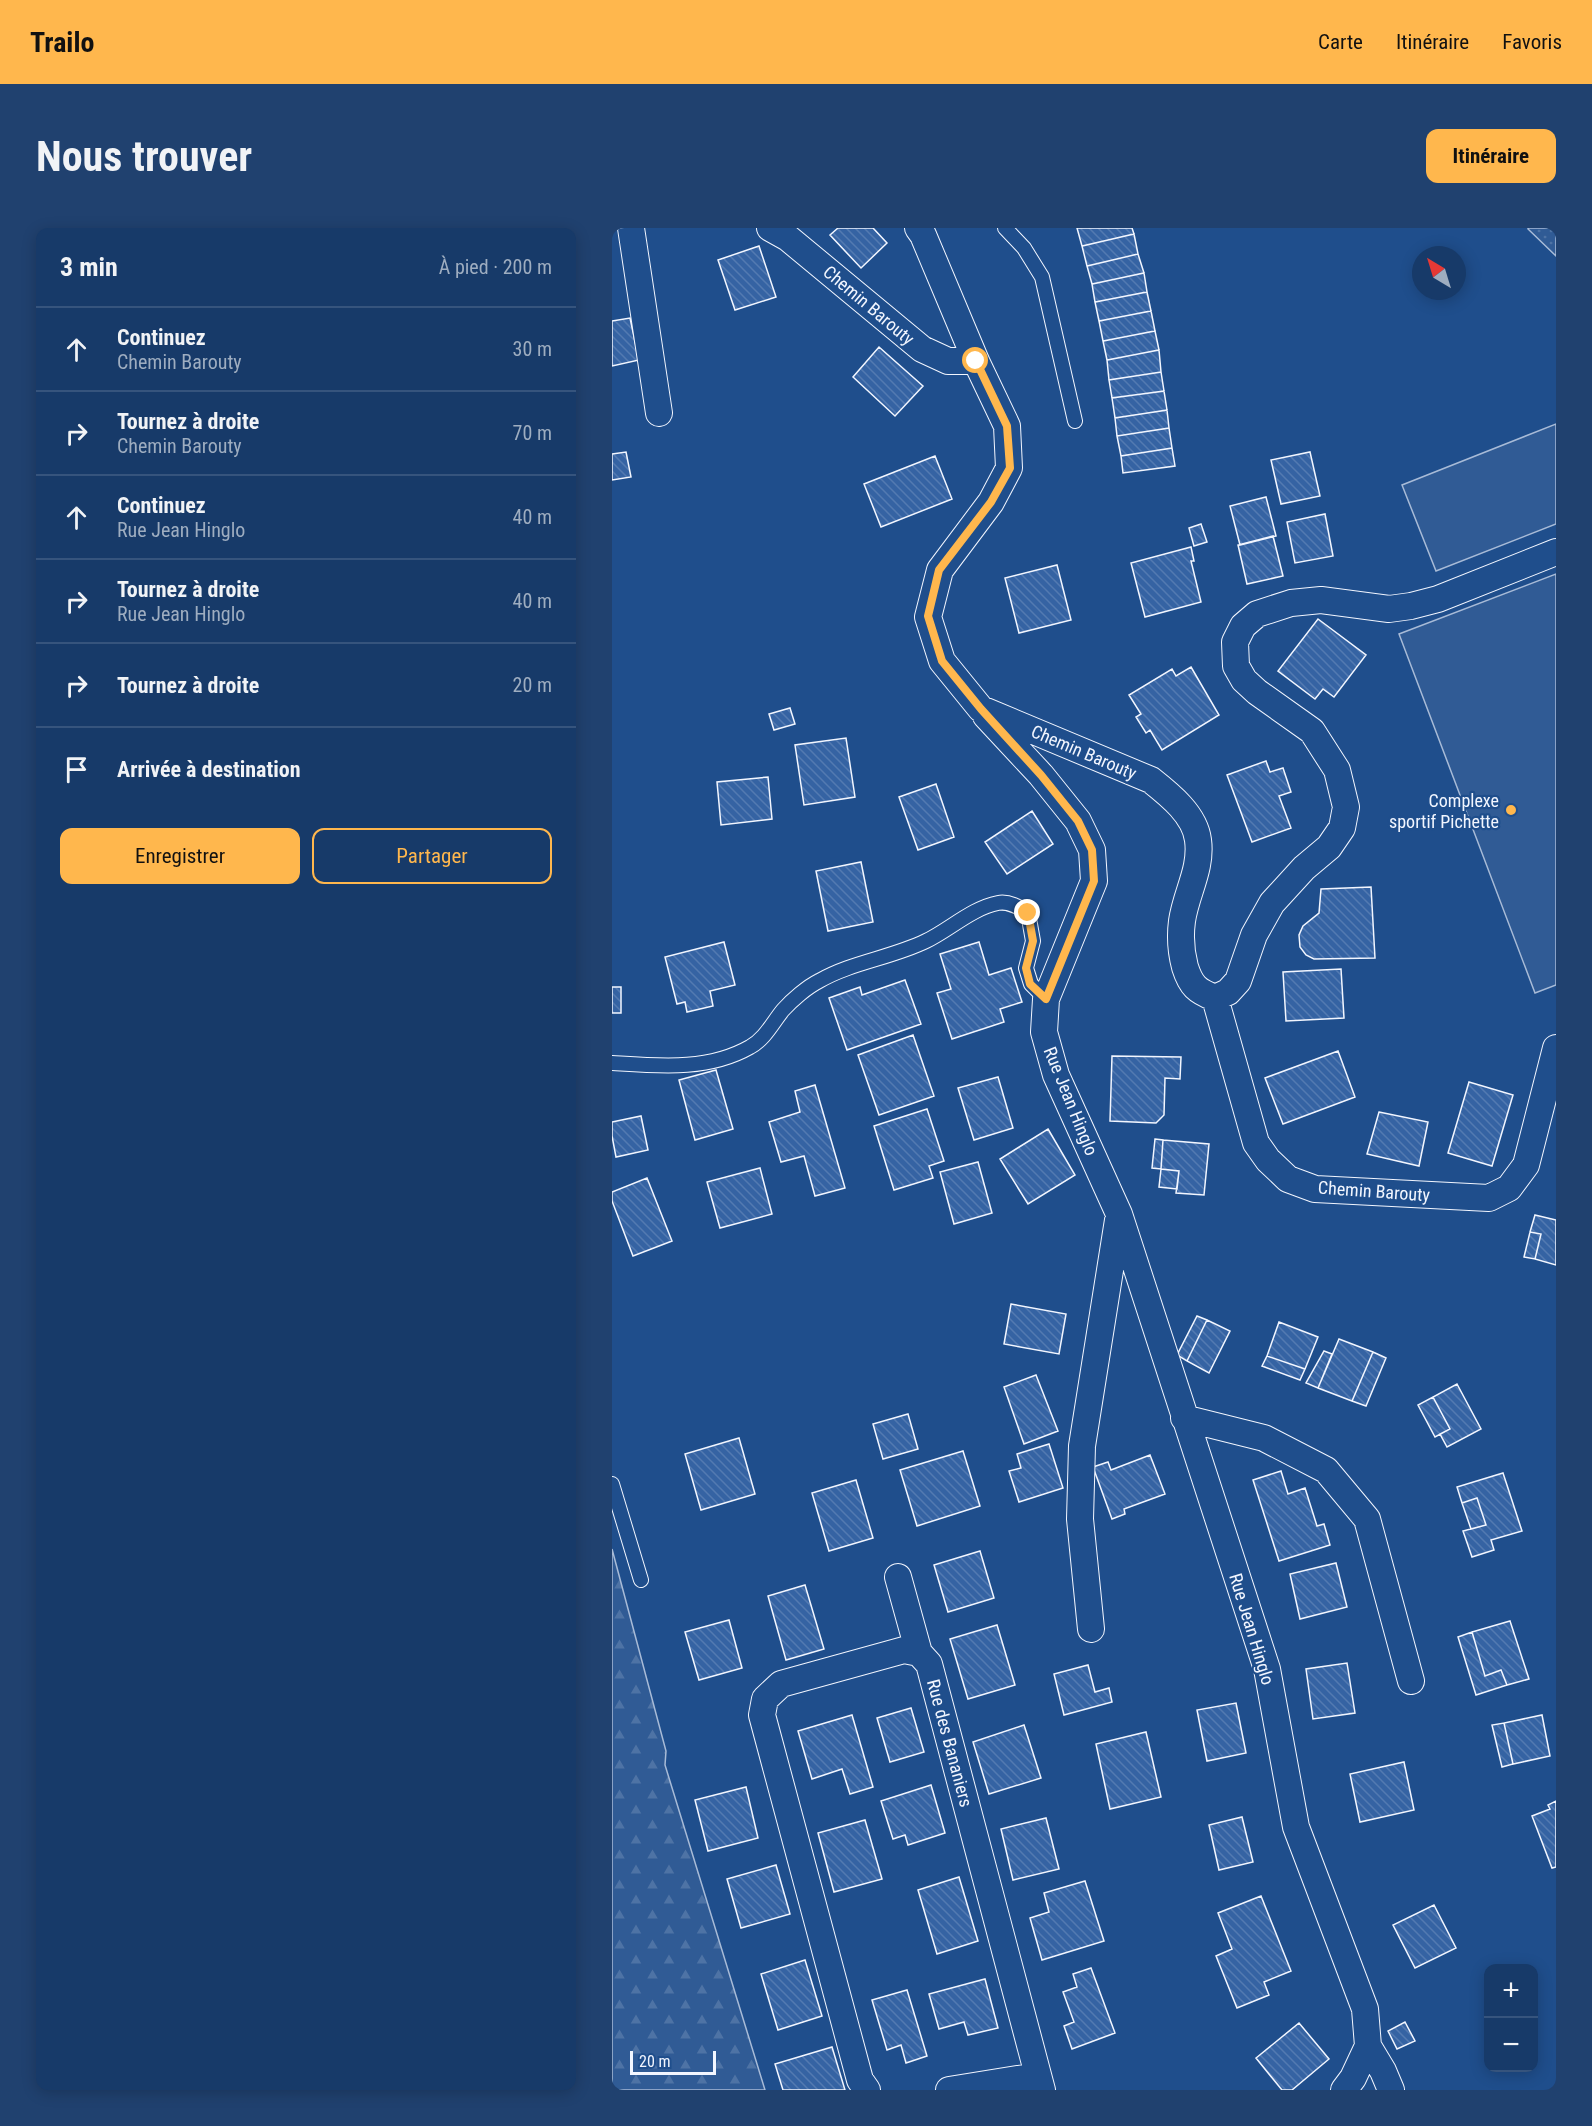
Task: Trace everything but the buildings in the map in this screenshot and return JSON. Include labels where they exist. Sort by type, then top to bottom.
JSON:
[{"type":"street","points":[[631,228],[659,413]]},
{"type":"street","name":"Chemin Barouty","points":[[770,228],[797,245],[922,349],[948,361],[976,361]]},
{"type":"street","name":"Chemin Barouty","points":[[918,228],[1007,426],[1010,468],[991,502],[939,570],[928,616],[942,661],[981,709],[1151,780],[1178,803],[1189,817],[1198,838],[1199,864],[1182,920],[1181,953],[1190,981],[1202,993],[1215,998],[1256,1143],[1268,1160],[1288,1179],[1315,1189],[1489,1198],[1509,1188],[1526,1166],[1556,1048]]},
{"type":"street","points":[[1215,998],[1228,992],[1238,981],[1254,935],[1272,903],[1304,868],[1329,847],[1342,828],[1346,807],[1337,770],[1312,731],[1257,692],[1245,681],[1236,666],[1235,642],[1243,626],[1257,614],[1291,603],[1321,600],[1389,609],[1411,606],[1438,598],[1556,552]]},
{"type":"street","name":"Rue Jean Hinglo","points":[[981,709],[1041,775],[1078,821],[1092,850],[1094,881],[1046,999],[1044,1032],[1056,1075],[1119,1214],[1267,1669],[1296,1827],[1365,2009],[1368,2046],[1392,2090]]},
{"type":"street","points":[[1091,1629],[1080,1519],[1082,1446],[1119,1214]]},
{"type":"street","points":[[1184,1418],[1264,1438],[1326,1470],[1367,1519],[1411,1681]]},
{"type":"street","name":"Rue des Bananiers","points":[[898,1577],[919,1653],[929,1664],[1040,2083],[949,2090]]},
{"type":"street","points":[[867,2090],[860,2080],[762,1715],[765,1699],[782,1684],[904,1650],[919,1653]]},
{"type":"street","name":"Rue Jean Hinglo","points":[[1344,2090],[1353,2078],[1368,2046]]},
{"type":"lane","points":[[1005,228],[1024,248],[1042,277],[1075,421]]},
{"type":"lane","points":[[612,1063],[685,1066],[725,1058],[752,1046],[766,1033],[785,1008],[818,981],[858,964],[926,941],[976,912],[999,903],[1015,905],[1028,913],[1033,941],[1026,968],[1030,984],[1046,999]]},
{"type":"lane","points":[[612,1484],[641,1580]]},
{"type":"green space","points":[[1528,228],[1556,228],[1556,256],[1528,229]]},
{"type":"green space","points":[[1556,424],[1556,524],[1436,571],[1402,485]]},
{"type":"green space","name":"Complexe sportif Pichette","points":[[1556,574],[1556,985],[1535,993],[1399,634]]},
{"type":"green space","points":[[612,1549],[666,1751],[665,1765],[765,2090],[612,2090]]},
{"type":"place","name":"Complexe sportif Pichette","points":[[1511,810]]},
{"type":"route","points":[[976,361],[1007,426],[1010,468],[991,502],[939,570],[928,616],[942,661],[1078,821],[1092,850],[1094,881],[1046,999],[1030,984],[1026,968],[1033,941],[1028,913]]}]
